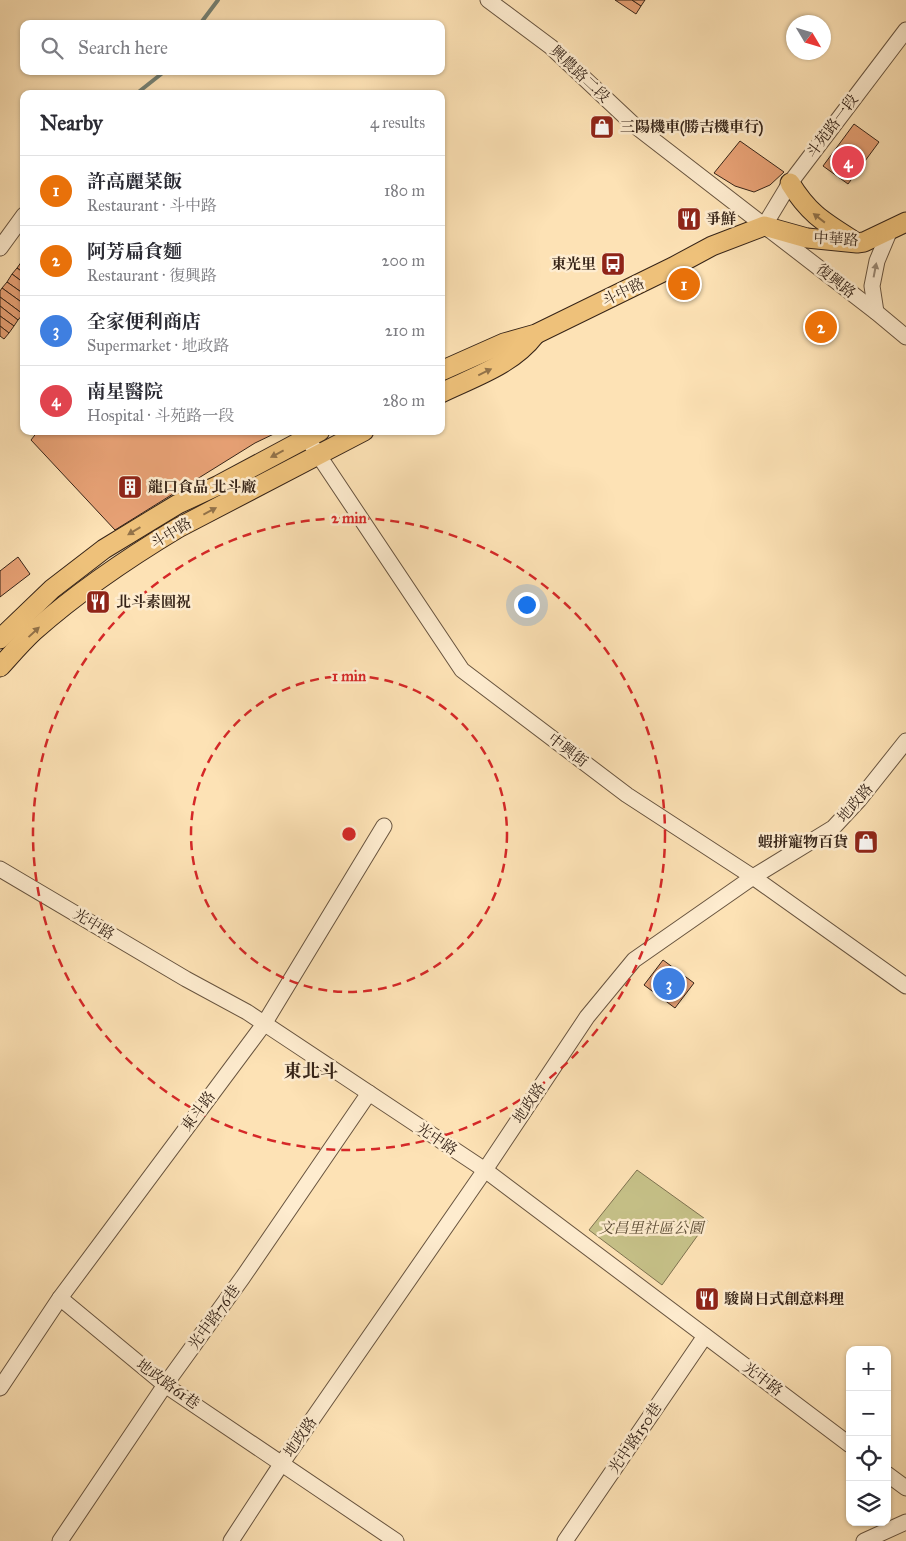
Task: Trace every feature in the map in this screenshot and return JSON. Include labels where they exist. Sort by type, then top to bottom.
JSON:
[{"type":"main road","points":[[790,183],[801,202],[817,217],[857,243]]},
{"type":"main road","name":"中華路","points":[[764,226],[807,238],[857,243],[864,242],[898,226]]},
{"type":"main road","name":"斗中路","points":[[445,369],[504,343],[536,334],[712,246],[764,226]]},
{"type":"main road","name":"斗中路","points":[[445,391],[509,360],[527,346],[536,334]]},
{"type":"main road","name":"斗中路","points":[[0,639],[52,589],[104,549],[178,504],[219,485],[313,435]]},
{"type":"main road","name":"斗中路","points":[[0,667],[33,632],[70,601],[152,543],[356,435]]},
{"type":"street","name":"興農路二段","points":[[488,0],[551,46],[634,125],[764,226]]},
{"type":"street","name":"斗苑路一段","points":[[764,226],[790,183],[906,30]]},
{"type":"street","points":[[0,248],[20,220]]},
{"type":"street","name":"復興路","points":[[764,226],[876,312],[906,338]]},
{"type":"street","points":[[876,312],[872,286],[877,261],[898,226]]},
{"type":"street","name":"中興街","points":[[313,435],[316,455],[462,670],[627,795],[753,878],[906,986]]},
{"type":"street","name":"地政路","points":[[231,1541],[282,1463],[485,1170],[587,1017],[634,960],[753,878],[833,828],[859,800],[906,741]]},
{"type":"street","name":"東斗路","points":[[0,1388],[60,1298],[264,1024],[384,826]]},
{"type":"street","name":"光中路","points":[[0,868],[264,1024],[485,1170],[846,1442]]},
{"type":"street","name":"光中路76巷","points":[[60,1541],[166,1384],[369,1093]]},
{"type":"street","name":"地政路61巷","points":[[60,1298],[166,1384],[396,1541]]},
{"type":"street","name":"光中路150巷","points":[[565,1541],[705,1336]]},
{"type":"street","points":[[891,1477],[906,1488]]},
{"type":"street","points":[[864,1541],[906,1522]]},
{"type":"green space","name":"文昌里社區公園","points":[[637,1170],[708,1221],[662,1285],[589,1230]]},
{"type":"building","points":[[615,0],[632,0],[641,6],[636,14]]},
{"type":"building","points":[[632,0],[645,0],[641,6]]},
{"type":"building","points":[[854,124],[879,142],[848,184],[823,166]]},
{"type":"building","points":[[740,141],[784,172],[770,185],[754,192],[735,186],[714,173]]},
{"type":"building","points":[[17,268],[20,270],[20,280],[12,274]]},
{"type":"building","points":[[12,274],[20,280],[20,291],[7,282]]},
{"type":"building","points":[[7,282],[20,291],[20,301],[2,288]]},
{"type":"building","points":[[2,288],[20,301],[20,312],[0,297]]},
{"type":"building","points":[[0,297],[20,312],[20,318],[18,320],[0,306]]},
{"type":"building","points":[[0,306],[18,320],[14,326],[0,316]]},
{"type":"building","points":[[0,316],[14,326],[9,333],[0,326]]},
{"type":"building","points":[[0,326],[9,333],[4,339],[0,336]]},
{"type":"building","name":"龍口食品 北斗廠","points":[[35,435],[272,435],[255,443],[115,530],[31,440]]},
{"type":"building","points":[[18,557],[30,574],[0,597],[0,571]]},
{"type":"building","points":[[663,960],[694,983],[675,1008],[644,985]]},
{"type":"waterway","points":[[203,20],[218,0]]},
{"type":"waterway","points":[[141,90],[160,75]]},
{"type":"place","name":"三陽機車(勝吉機車行)","points":[[602,127]]},
{"type":"place","name":"南星醫院","points":[[848,162]]},
{"type":"place","name":"爭鮮","points":[[689,219]]},
{"type":"place","name":"東光里","points":[[613,264]]},
{"type":"place","name":"許高麗菜飯","points":[[684,284]]},
{"type":"place","name":"阿芳扁食麵","points":[[821,327]]},
{"type":"place","name":"龍口食品 北斗廠","points":[[130,487]]},
{"type":"place","name":"北斗素圓祝","points":[[98,602]]},
{"type":"place","name":"蝦拼寵物百貨","points":[[866,842]]},
{"type":"place","name":"全家便利商店","points":[[669,984]]},
{"type":"place","name":"駿崗日式創意料理","points":[[707,1299]]},
{"type":"district","name":"東北斗","points":[[311,1071]]}]
